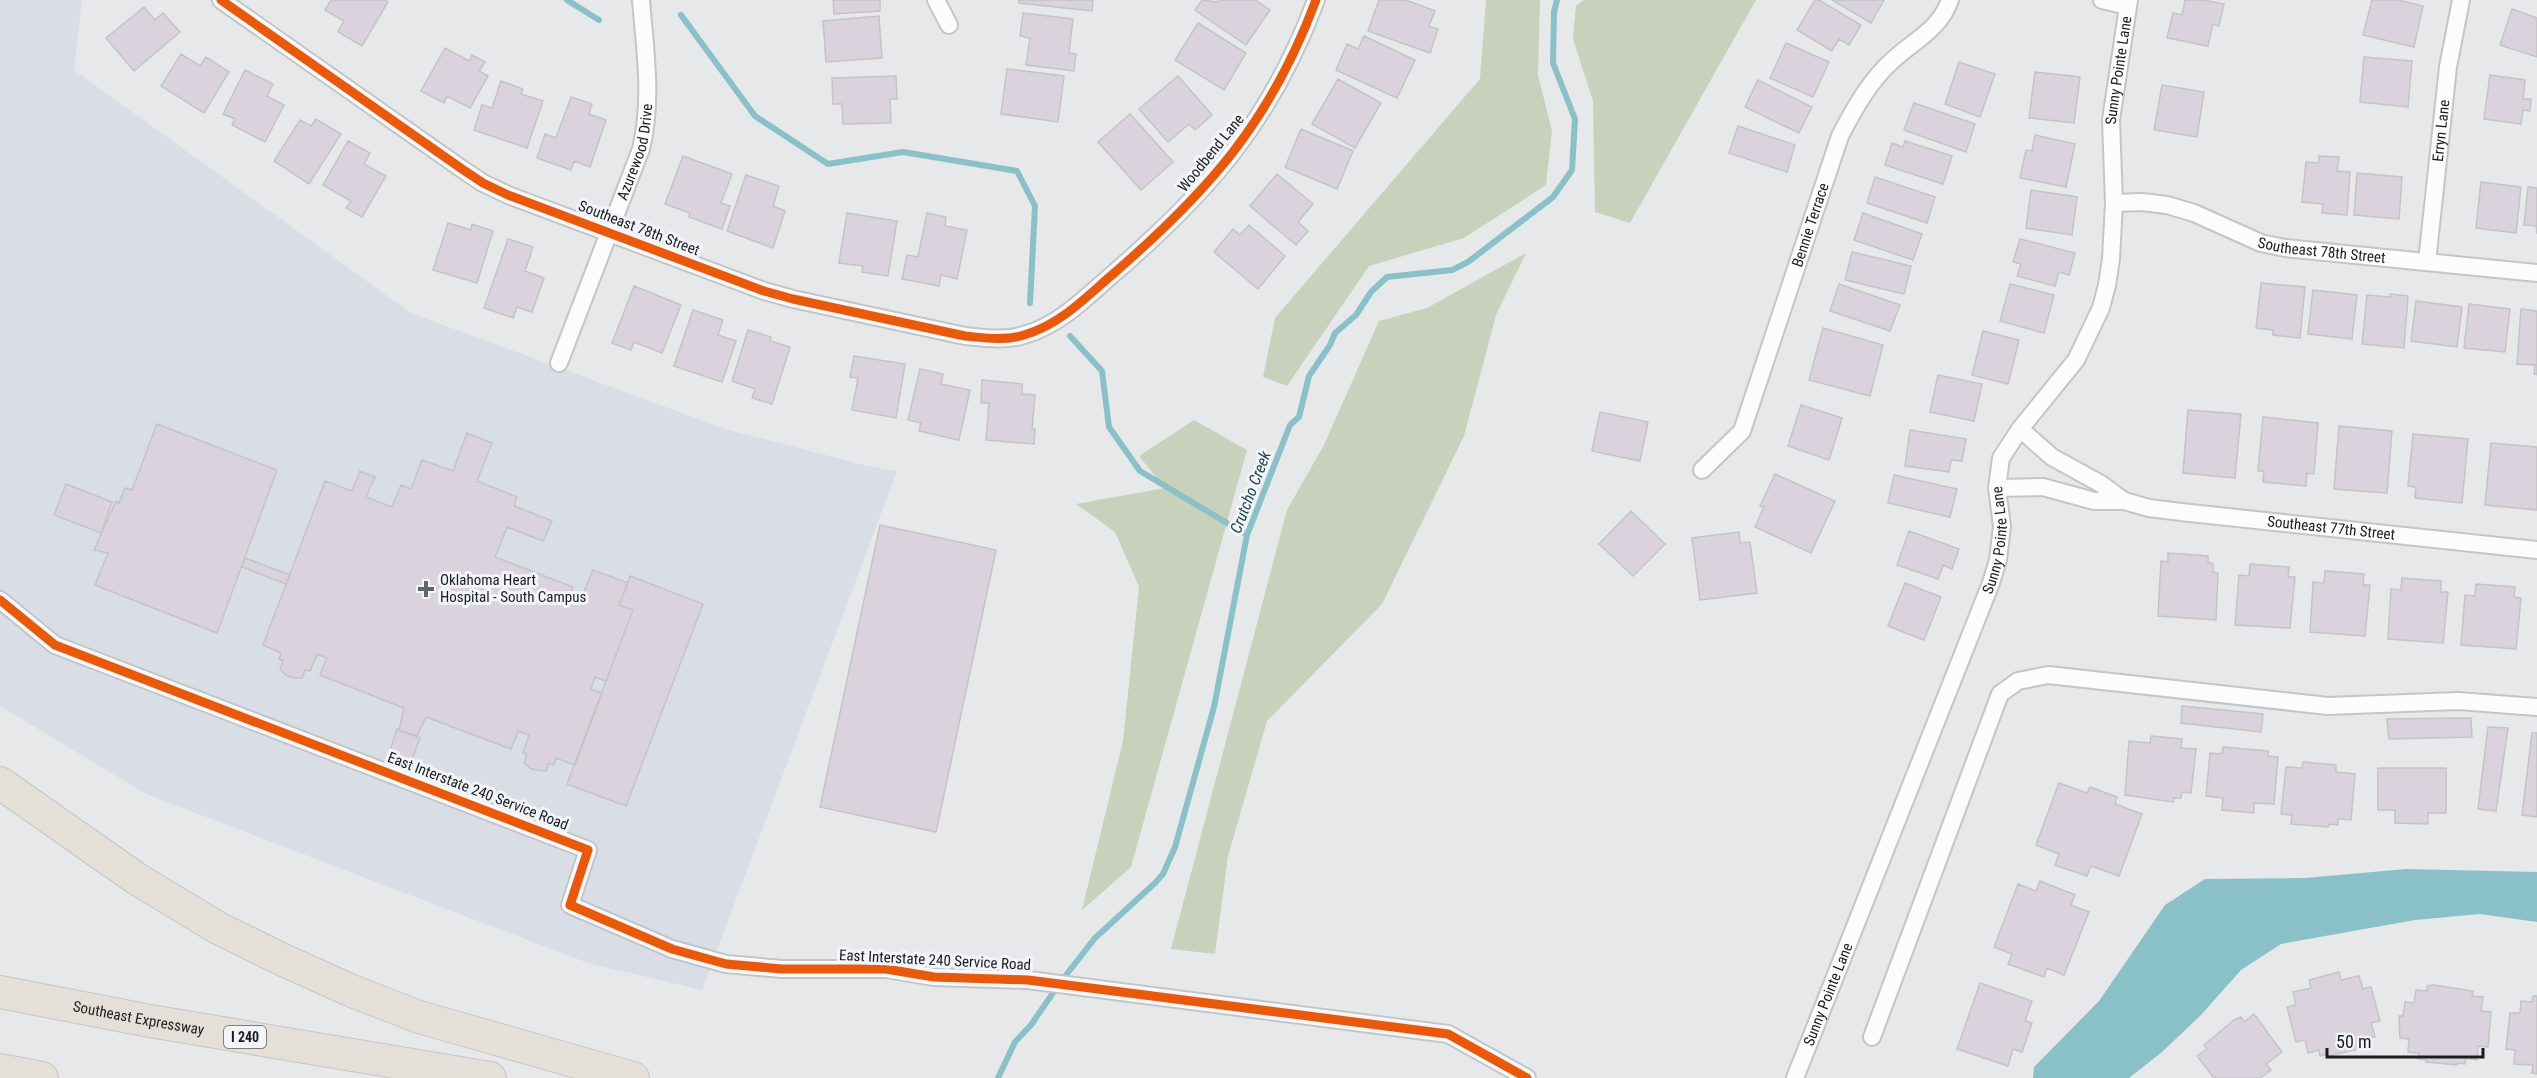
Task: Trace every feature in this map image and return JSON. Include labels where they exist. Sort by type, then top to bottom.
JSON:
[{"type":"highway","points":[[0,783],[137,879],[218,928],[281,959],[352,991],[419,1017],[633,1078]]},
{"type":"highway","name":"Southeast Expressway","points":[[0,992],[150,1021],[490,1078]]},
{"type":"highway","points":[[0,1070],[42,1078]]},
{"type":"street","name":"Azurewood Drive","points":[[559,363],[646,127],[648,86],[641,0]]},
{"type":"street","points":[[936,0],[949,24]]},
{"type":"street","name":"Woodbend Lane","points":[[1088,295],[1165,228],[1232,156],[1275,93],[1293,57],[1316,0]]},
{"type":"street","name":"Bennie Terrace","points":[[1702,470],[1742,430],[1840,136],[1852,112],[1893,59],[1937,24],[1950,0]]},
{"type":"street","points":[[2102,0],[2128,3]]},
{"type":"street","name":"Erryn Lane","points":[[2427,262],[2448,67],[2461,0]]},
{"type":"street","name":"Southeast 78th Street","points":[[220,1],[483,183],[734,280],[793,299],[965,336],[990,339],[1023,336],[1045,327],[1065,315],[1088,295]]},
{"type":"street","name":"Sunny Pointe Lane","points":[[1795,1078],[1991,583],[1998,560],[2002,526],[1996,488],[2001,459],[2020,429],[2076,360],[2101,308],[2111,259],[2114,203],[2111,120],[2128,3]]},
{"type":"street","name":"Southeast 78th Street","points":[[2114,203],[2142,202],[2168,205],[2194,213],[2261,243],[2285,248],[2537,273]]},
{"type":"street","name":"Southeast 77th Street","points":[[2020,429],[2052,457],[2102,484],[2124,501]]},
{"type":"street","points":[[2051,489],[2063,463]]},
{"type":"street","name":"Southeast 77th Street","points":[[1996,488],[2043,487],[2094,501],[2124,501],[2149,508],[2181,512],[2537,550]]},
{"type":"street","name":"East Interstate 240 Service Road","points":[[0,600],[55,645],[588,850],[570,905],[672,949],[726,964],[782,969],[886,969],[934,977],[1028,980],[1448,1034],[1527,1078]]},
{"type":"street","points":[[1872,1037],[2000,694],[2018,681],[2048,675],[2328,706],[2458,701],[2537,707]]},
{"type":"shaded area","name":"Oklahoma Heart Hospital - South Campus","points":[[0,0],[82,0],[74,70],[411,313],[725,429],[868,466],[897,471],[702,990],[588,963],[146,794],[0,706]]},
{"type":"green space","points":[[1486,0],[1540,0],[1538,75],[1552,131],[1546,185],[1464,238],[1369,266],[1287,386],[1263,377],[1275,318],[1480,79]]},
{"type":"green space","points":[[1584,0],[1756,0],[1630,223],[1595,212],[1593,101],[1573,39],[1576,6]]},
{"type":"green space","points":[[1526,253],[1496,315],[1464,436],[1382,604],[1267,721],[1228,856],[1215,954],[1171,949],[1287,510],[1324,445],[1379,321],[1427,308]]},
{"type":"green space","points":[[1194,420],[1247,450],[1131,867],[1082,910],[1123,741],[1139,587],[1115,532],[1076,504],[1165,488],[1139,456]]},
{"type":"water","points":[[2406,869],[2537,872],[2537,922],[2480,914],[2415,920],[2281,944],[2241,970],[2201,1015],[2162,1052],[2129,1078],[2033,1078],[2034,1067],[2099,1001],[2165,905],[2205,879],[2305,878]]},
{"type":"building","points":[[331,0],[384,0],[388,2],[362,46],[338,32],[344,21],[325,10]]},
{"type":"building","points":[[833,0],[880,0],[880,11],[834,14]]},
{"type":"building","points":[[1019,0],[1093,0],[1092,11],[1019,3]]},
{"type":"building","points":[[1202,0],[1217,2],[1219,0],[1255,0],[1270,10],[1246,45],[1195,10]]},
{"type":"building","points":[[1379,0],[1406,0],[1435,11],[1429,26],[1438,29],[1430,53],[1368,31]]},
{"type":"building","points":[[1815,0],[1819,0],[1861,25],[1849,45],[1839,39],[1832,51],[1797,30]]},
{"type":"building","points":[[1832,0],[1884,0],[1871,23]]},
{"type":"building","points":[[2185,0],[2204,0],[2224,4],[2219,26],[2213,24],[2208,46],[2167,38],[2173,13],[2182,15]]},
{"type":"building","points":[[2372,0],[2399,0],[2423,6],[2414,47],[2363,35]]},
{"type":"building","points":[[144,7],[155,20],[163,13],[180,32],[134,71],[106,38]]},
{"type":"building","points":[[2512,9],[2537,18],[2537,57],[2500,45]]},
{"type":"building","points":[[1023,13],[1073,19],[1069,53],[1076,54],[1074,71],[1026,65],[1030,38],[1020,36]]},
{"type":"building","points":[[879,16],[882,58],[826,62],[823,21]]},
{"type":"building","points":[[1198,23],[1246,53],[1224,90],[1175,60]]},
{"type":"building","points":[[1364,36],[1415,60],[1397,98],[1336,70],[1347,44],[1358,49]]},
{"type":"building","points":[[1786,43],[1829,62],[1813,97],[1770,78]]},
{"type":"building","points":[[445,48],[469,61],[472,55],[485,62],[479,71],[488,76],[470,108],[447,96],[444,103],[421,91]]},
{"type":"building","points":[[181,54],[200,66],[206,57],[229,72],[204,113],[161,86]]},
{"type":"building","points":[[2364,57],[2412,61],[2408,107],[2360,102]]},
{"type":"building","points":[[1959,62],[1995,74],[1980,117],[1945,104]]},
{"type":"building","points":[[1007,69],[1064,76],[1058,122],[1001,114]]},
{"type":"building","points":[[245,70],[273,84],[267,96],[284,105],[265,142],[232,125],[235,119],[223,114]]},
{"type":"building","points":[[2035,72],[2080,77],[2074,123],[2029,118]]},
{"type":"building","points":[[2490,75],[2525,80],[2523,99],[2531,99],[2530,111],[2523,110],[2521,124],[2484,119]]},
{"type":"building","points":[[896,76],[897,99],[890,99],[891,123],[843,124],[842,104],[833,104],[832,78]]},
{"type":"building","points":[[1178,76],[1212,115],[1195,130],[1189,124],[1168,142],[1139,109]]},
{"type":"building","points":[[1338,79],[1381,103],[1355,148],[1312,124]]},
{"type":"building","points":[[1758,80],[1812,107],[1799,133],[1745,107]]},
{"type":"building","points":[[501,81],[523,89],[521,94],[543,101],[527,148],[474,130],[482,105],[492,108]]},
{"type":"building","points":[[2162,85],[2204,92],[2197,137],[2154,130]]},
{"type":"building","points":[[571,97],[592,104],[589,114],[606,120],[590,167],[574,161],[571,170],[537,158],[545,134],[556,138]]},
{"type":"building","points":[[1914,103],[1975,124],[1966,152],[1904,130]]},
{"type":"building","points":[[1130,114],[1173,162],[1141,190],[1098,142]]},
{"type":"building","points":[[316,119],[341,134],[309,184],[274,161],[300,120],[311,126]]},
{"type":"building","points":[[1738,126],[1795,145],[1787,172],[1729,153]]},
{"type":"building","points":[[1301,129],[1353,151],[1337,189],[1285,167]]},
{"type":"building","points":[[2035,135],[2075,144],[2066,187],[2020,178],[2026,150],[2032,151]]},
{"type":"building","points":[[348,141],[370,153],[364,164],[386,176],[362,217],[346,208],[351,201],[323,185]]},
{"type":"building","points":[[1905,141],[1952,156],[1943,184],[1885,165],[1892,143],[1903,147]]},
{"type":"building","points":[[683,156],[732,174],[721,203],[730,206],[722,229],[689,217],[690,213],[665,204]]},
{"type":"building","points":[[2319,156],[2339,157],[2337,171],[2350,172],[2347,215],[2322,213],[2323,204],[2302,202],[2306,162],[2319,163]]},
{"type":"building","points":[[2357,173],[2402,177],[2399,219],[2354,215]]},
{"type":"building","points":[[1277,174],[1313,204],[1298,222],[1308,231],[1296,245],[1250,206]]},
{"type":"building","points":[[746,175],[779,186],[773,206],[785,211],[773,248],[727,231]]},
{"type":"building","points":[[1875,177],[1935,197],[1927,223],[1867,203]]},
{"type":"building","points":[[2481,182],[2521,187],[2516,233],[2476,228]]},
{"type":"building","points":[[2528,187],[2537,188],[2537,234],[2536,226],[2524,225]]},
{"type":"building","points":[[2031,190],[2077,197],[2072,235],[2026,228]]},
{"type":"building","points":[[847,213],[897,221],[888,276],[862,272],[863,266],[839,263]]},
{"type":"building","points":[[927,213],[946,217],[945,226],[967,230],[957,279],[941,275],[939,286],[902,279],[907,255],[918,257]]},
{"type":"building","points":[[1863,213],[1922,234],[1913,260],[1854,240]]},
{"type":"building","points":[[448,223],[471,230],[472,224],[493,231],[477,283],[433,270]]},
{"type":"building","points":[[1249,225],[1285,256],[1258,289],[1214,252],[1233,229],[1240,235]]},
{"type":"building","points":[[508,239],[533,247],[525,271],[544,278],[532,312],[517,307],[513,318],[484,308]]},
{"type":"building","points":[[2020,239],[2075,253],[2069,275],[2059,272],[2055,286],[2017,276],[2021,264],[2013,262]]},
{"type":"building","points":[[1852,252],[1911,266],[1904,294],[1845,280]]},
{"type":"building","points":[[2261,283],[2305,287],[2300,338],[2273,335],[2273,330],[2256,328]]},
{"type":"building","points":[[1839,284],[1900,305],[1890,331],[1830,311]]},
{"type":"building","points":[[2010,284],[2054,295],[2044,333],[2000,321]]},
{"type":"building","points":[[634,286],[681,305],[662,353],[634,342],[631,350],[612,343]]},
{"type":"building","points":[[2313,290],[2357,295],[2352,339],[2308,334]]},
{"type":"building","points":[[2390,294],[2408,296],[2404,348],[2362,344],[2367,295],[2390,297]]},
{"type":"building","points":[[2416,301],[2462,307],[2457,347],[2411,341]]},
{"type":"building","points":[[2469,304],[2510,309],[2505,352],[2464,348]]},
{"type":"building","points":[[2521,309],[2537,311],[2537,375],[2534,374],[2535,365],[2517,364]]},
{"type":"building","points":[[693,310],[723,320],[718,335],[736,341],[722,382],[674,366]]},
{"type":"building","points":[[1823,328],[1883,345],[1870,396],[1809,380]]},
{"type":"building","points":[[748,330],[771,337],[770,341],[790,347],[772,404],[752,398],[755,389],[732,381]]},
{"type":"building","points":[[1983,331],[2019,340],[2008,384],[1972,375]]},
{"type":"building","points":[[854,356],[905,364],[896,418],[852,410],[858,378],[850,377]]},
{"type":"building","points":[[920,369],[943,374],[941,384],[970,390],[959,440],[919,431],[921,423],[908,420]]},
{"type":"building","points":[[1938,375],[1982,384],[1974,421],[1930,412]]},
{"type":"building","points":[[982,380],[1022,384],[1022,394],[1035,395],[1032,429],[1035,429],[1034,444],[986,440],[989,403],[981,403]]},
{"type":"building","points":[[1801,405],[1842,418],[1829,460],[1788,446]]},
{"type":"building","points":[[2188,410],[2241,414],[2235,478],[2183,473]]},
{"type":"building","points":[[1600,412],[1648,422],[1640,461],[1592,451]]},
{"type":"building","points":[[2263,417],[2318,423],[2314,474],[2307,473],[2306,486],[2263,482],[2264,471],[2258,471]]},
{"type":"building","points":[[157,424],[277,470],[217,633],[95,585],[108,553],[94,550],[116,501],[119,503],[125,488],[132,490]]},
{"type":"building","points":[[2339,426],[2392,431],[2387,493],[2334,489]]},
{"type":"building","points":[[1910,430],[1966,439],[1962,461],[1951,460],[1949,472],[1905,466]]},
{"type":"building","points":[[467,433],[492,443],[477,481],[517,497],[514,506],[552,521],[543,541],[507,527],[495,557],[573,587],[570,595],[581,599],[593,570],[628,583],[619,605],[633,610],[606,681],[595,677],[591,689],[602,693],[575,765],[556,758],[554,765],[549,763],[546,771],[531,769],[524,763],[527,754],[523,753],[529,735],[518,731],[511,749],[426,717],[417,736],[399,730],[404,708],[320,675],[327,658],[317,654],[310,671],[305,670],[302,678],[295,678],[287,676],[280,669],[283,661],[279,659],[281,653],[263,645],[325,481],[352,491],[360,471],[375,477],[366,497],[392,507],[401,485],[411,489],[422,460],[453,471]]},
{"type":"building","points":[[2413,434],[2468,439],[2462,503],[2415,498],[2416,487],[2408,486]]},
{"type":"building","points":[[2491,443],[2537,447],[2537,510],[2485,505]]},
{"type":"building","points":[[1775,474],[1835,501],[1811,553],[1755,527],[1764,507],[1760,506]]},
{"type":"building","points":[[1894,475],[1957,489],[1950,517],[1888,503]]},
{"type":"building","points":[[66,484],[112,502],[101,533],[54,515]]},
{"type":"building","points":[[1631,511],[1665,544],[1633,576],[1599,544]]},
{"type":"building","points":[[880,525],[996,550],[936,832],[820,807]]},
{"type":"building","points":[[1909,531],[1959,549],[1952,569],[1943,565],[1938,579],[1897,565]]},
{"type":"building","points":[[1739,532],[1740,543],[1750,542],[1757,593],[1700,600],[1692,538]]},
{"type":"building","points":[[2168,553],[2208,556],[2208,562],[2213,564],[2213,572],[2218,573],[2216,620],[2158,616],[2161,561],[2168,562]]},
{"type":"building","points":[[245,558],[290,575],[286,584],[242,567]]},
{"type":"building","points":[[2250,564],[2289,567],[2288,577],[2295,577],[2290,628],[2235,625],[2239,575],[2249,576]]},
{"type":"building","points":[[2325,571],[2364,574],[2363,585],[2370,585],[2365,636],[2310,632],[2313,582],[2324,583]]},
{"type":"building","points":[[630,576],[703,604],[626,806],[567,784],[633,610],[619,605]]},
{"type":"building","points":[[2402,578],[2441,581],[2441,592],[2448,592],[2443,643],[2388,639],[2391,589],[2401,590]]},
{"type":"building","points":[[1905,583],[1941,597],[1924,640],[1888,626]]},
{"type":"building","points":[[2476,584],[2515,587],[2514,597],[2521,598],[2516,649],[2461,645],[2465,595],[2475,596]]},
{"type":"building","points":[[2182,706],[2263,714],[2261,732],[2181,723]]},
{"type":"building","points":[[2471,718],[2472,737],[2389,739],[2387,719]]},
{"type":"building","points":[[2488,727],[2508,728],[2496,811],[2478,809]]},
{"type":"building","points":[[397,729],[420,738],[409,768],[387,760]]},
{"type":"building","points":[[2532,733],[2537,733],[2537,817],[2522,815]]},
{"type":"building","points":[[2151,736],[2182,739],[2181,748],[2196,749],[2191,793],[2182,792],[2181,798],[2174,798],[2173,802],[2125,795],[2129,741],[2150,743]]},
{"type":"building","points":[[2223,747],[2268,751],[2268,756],[2278,757],[2274,804],[2254,803],[2254,813],[2222,810],[2223,798],[2206,796],[2210,753],[2222,754]]},
{"type":"building","points":[[2303,762],[2336,765],[2336,772],[2355,774],[2351,820],[2338,819],[2338,825],[2329,824],[2328,827],[2291,824],[2292,815],[2281,814],[2286,767],[2302,768]]},
{"type":"building","points":[[2378,768],[2446,768],[2446,813],[2428,813],[2428,824],[2395,823],[2395,810],[2378,810]]},
{"type":"building","points":[[2059,783],[2087,793],[2090,787],[2117,797],[2115,804],[2142,814],[2119,876],[2091,866],[2087,876],[2055,865],[2059,854],[2036,845]]},
{"type":"building","points":[[2040,881],[2075,895],[2071,905],[2089,912],[2064,975],[2047,968],[2044,977],[2008,964],[2012,954],[1994,947],[2018,884],[2036,891]]},
{"type":"building","points":[[2339,972],[2341,980],[2359,976],[2363,989],[2371,987],[2380,1021],[2371,1023],[2375,1037],[2364,1039],[2365,1045],[2358,1046],[2359,1049],[2328,1056],[2327,1054],[2320,1056],[2319,1050],[2308,1053],[2305,1040],[2296,1042],[2287,1007],[2296,1005],[2293,992],[2311,988],[2309,980]]},
{"type":"building","points":[[1980,983],[2032,1001],[2025,1021],[2032,1023],[2022,1052],[2013,1049],[2008,1066],[1957,1049]]},
{"type":"building","points":[[2427,986],[2473,991],[2472,996],[2483,997],[2481,1011],[2491,1012],[2488,1047],[2478,1046],[2477,1060],[2466,1058],[2465,1064],[2458,1063],[2457,1065],[2426,1062],[2426,1060],[2418,1059],[2419,1053],[2408,1052],[2409,1039],[2400,1038],[2399,1016],[2403,1016],[2405,1002],[2414,1003],[2416,990],[2427,991]]},
{"type":"building","points":[[2533,996],[2537,996],[2537,1074],[2532,1073],[2533,1065],[2514,1064],[2515,1050],[2506,1049],[2510,1013],[2520,1013],[2521,1001],[2532,1002]]},
{"type":"building","points":[[2254,1014],[2282,1052],[2266,1064],[2271,1070],[2260,1078],[2214,1078],[2197,1056],[2207,1049],[2204,1045],[2234,1020],[2241,1017],[2244,1022]]},
{"type":"waterway","points":[[567,0],[599,20]]},
{"type":"waterway","name":"Crutcho Creek","points":[[998,1078],[1015,1042],[1031,1025],[1095,938],[1163,874],[1175,847],[1214,707],[1247,535],[1290,425],[1299,417],[1309,376],[1330,345],[1335,333],[1356,315],[1371,292],[1387,277],[1452,270],[1468,262],[1553,197],[1572,170],[1575,119],[1553,63],[1554,12],[1557,0]]},
{"type":"waterway","points":[[681,15],[755,116],[828,164],[903,152],[1017,171],[1035,206],[1030,303]]},
{"type":"waterway","points":[[1070,336],[1102,371],[1109,427],[1140,471],[1247,535]]},
{"type":"cycle path","points":[[221,0],[462,169],[483,183],[508,195],[764,291],[965,336],[995,338],[1024,335],[1061,317],[1113,274],[1208,183],[1234,151],[1279,82],[1316,0]]},
{"type":"cycle path","points":[[0,600],[55,645],[588,850],[570,905],[672,949],[726,964],[782,969],[886,969],[934,977],[1028,980],[1448,1034],[1527,1078]]},
{"type":"place","name":"Oklahoma Heart Hospital - South Campus","points":[[426,589]]}]
